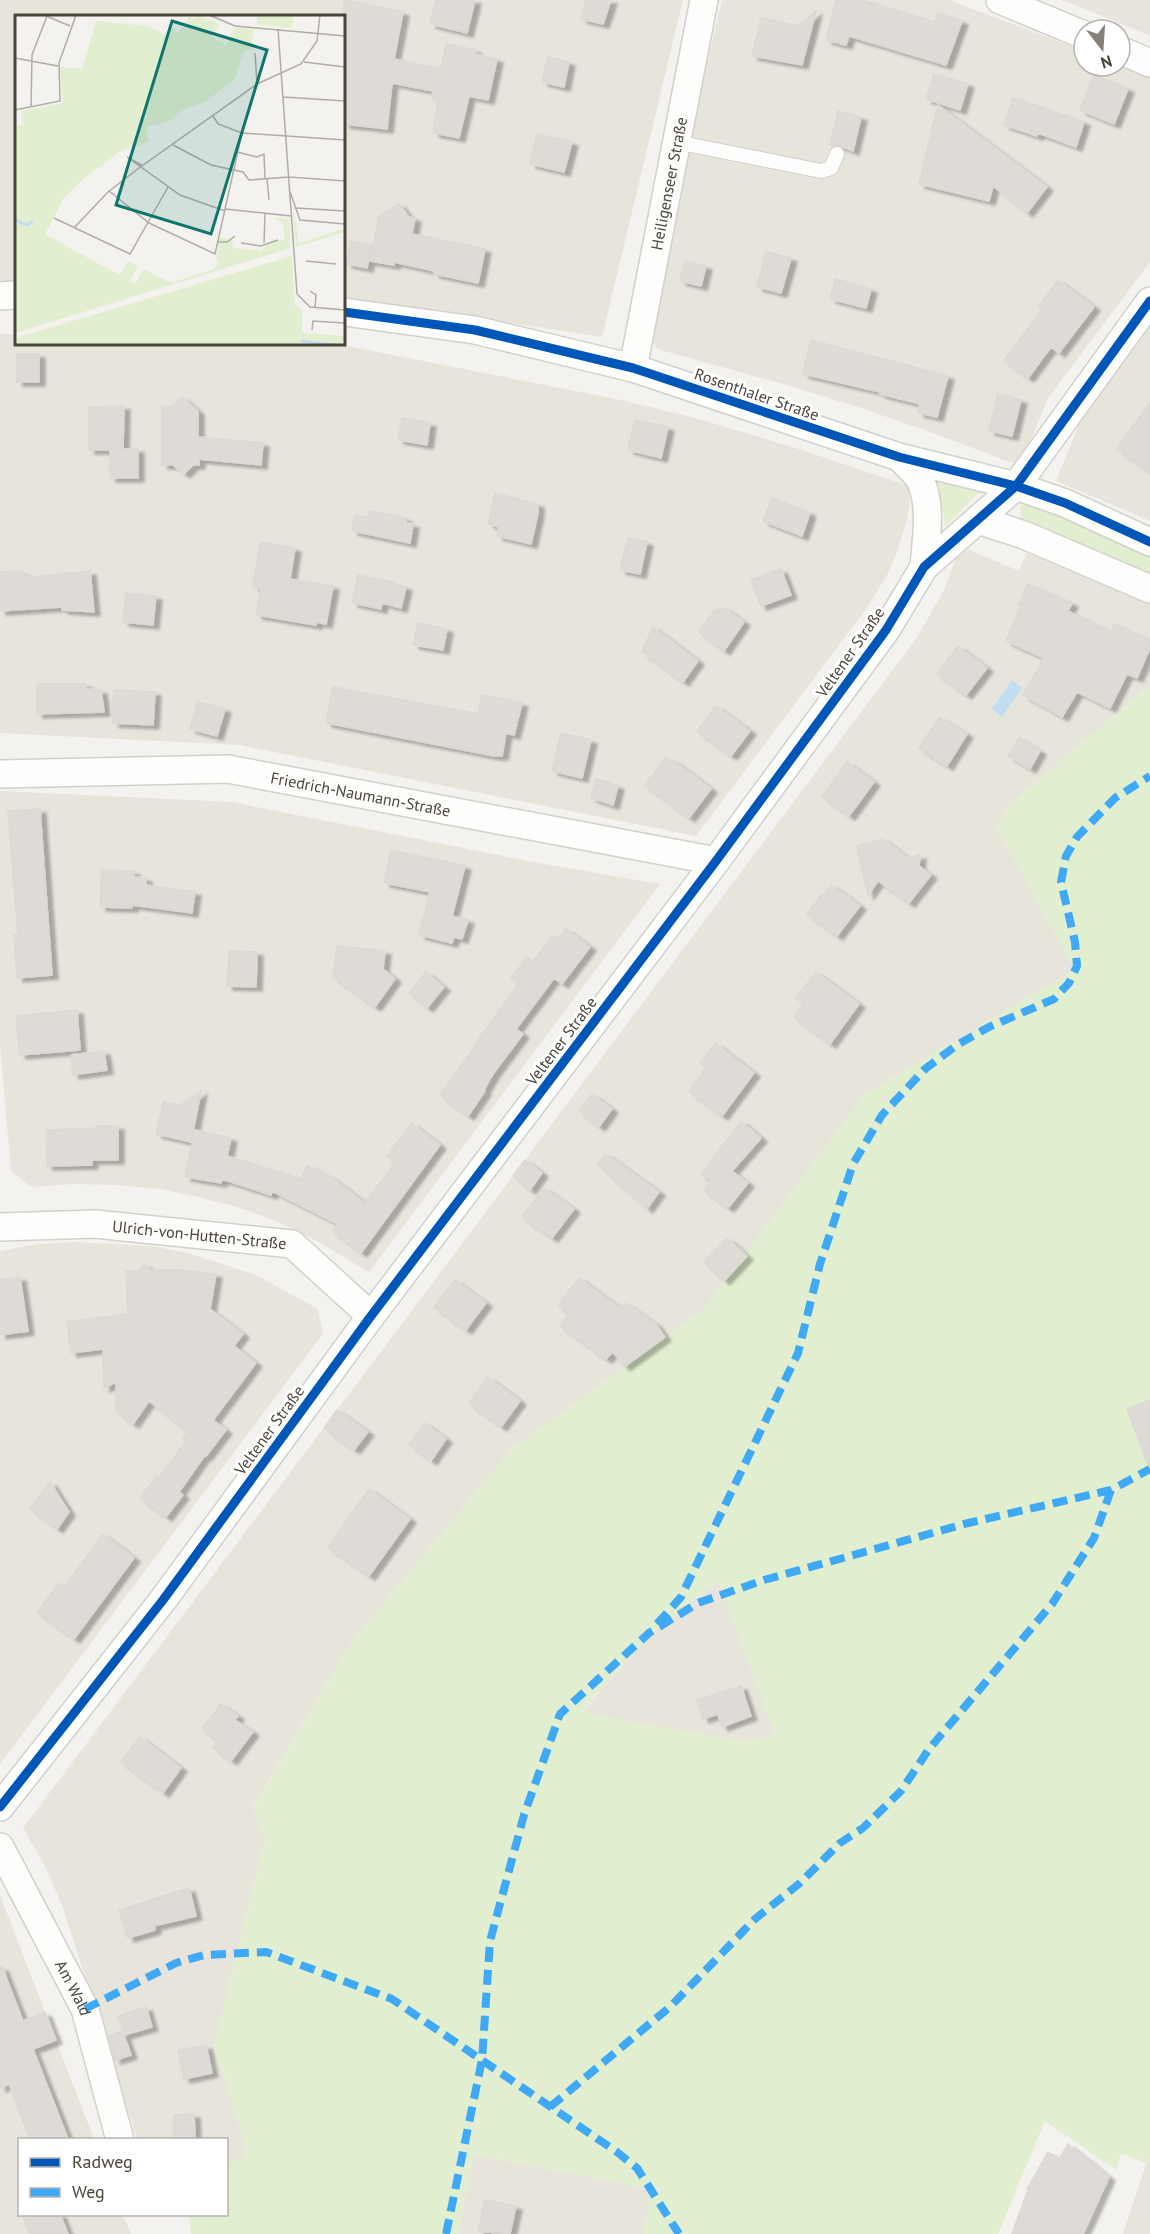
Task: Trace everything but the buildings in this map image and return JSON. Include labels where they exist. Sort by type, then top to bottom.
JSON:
[{"type":"street","name":"Heiligenseer Straße","points":[[633,368],[704,0]]},
{"type":"street","points":[[1000,0],[1072,30]]},
{"type":"street","points":[[1132,55],[1150,63]]},
{"type":"street","points":[[0,296],[15,295]]},
{"type":"street","name":"Veltener Straße","points":[[0,1807],[163,1600],[371,1316],[716,861],[886,630],[924,567],[1016,486],[1150,302]]},
{"type":"street","name":"Rosenthaler Straße","points":[[345,312],[475,330],[633,368],[899,457],[1016,486],[1065,503],[1150,542]]},
{"type":"street","points":[[899,457],[912,469],[921,483],[926,506],[924,567]]},
{"type":"street","points":[[978,520],[1024,535],[1150,589]]},
{"type":"street","name":"Friedrich-Naumann-Straße","points":[[0,774],[228,769],[716,861]]},
{"type":"street","name":"Ulrich-von-Hutten-Straße","points":[[0,1227],[95,1224],[292,1244],[371,1316]]},
{"type":"street","name":"Am Wald","points":[[0,1847],[85,2009],[120,2138]]},
{"type":"lane","points":[[676,142],[821,171],[831,168],[837,154]]},
{"type":"shaded area","points":[[0,0],[683,0],[602,337],[345,297],[345,15],[15,15],[15,287],[0,287]]},
{"type":"shaded area","points":[[722,0],[949,0],[1072,46],[1072,78],[1132,78],[1132,70],[1150,78],[1150,262],[1048,398],[1024,457],[1012,463],[861,408],[657,349],[644,326]]},
{"type":"shaded area","points":[[1061,0],[1150,0],[1150,36],[1132,28],[1132,18],[1107,18]]},
{"type":"shaded area","points":[[1150,326],[1150,521],[1056,481],[1082,417]]},
{"type":"shaded area","points":[[0,334],[15,334],[15,345],[342,345],[616,399],[692,417],[802,450],[912,487],[907,519],[897,552],[887,575],[868,606],[696,836],[239,745],[0,733]]},
{"type":"shaded area","points":[[969,550],[1019,571],[1026,553],[1150,604],[1150,685],[1009,805],[997,828],[1075,970],[865,1094],[704,1309],[511,1450],[351,1643],[253,1807],[265,1839],[214,2046],[247,2149],[243,2157],[228,2163],[228,2138],[137,2138],[63,1908],[46,1868],[23,1828],[916,639],[944,590],[957,555]]},
{"type":"shaded area","points":[[0,791],[232,802],[528,861],[660,884],[369,1272],[315,1240],[278,1222],[240,1208],[160,1189],[73,1184],[31,1187],[11,1171],[0,1043]]},
{"type":"shaded area","points":[[73,1242],[151,1246],[188,1253],[256,1275],[318,1309],[323,1334],[0,1764],[0,1251],[36,1244]]},
{"type":"shaded area","points":[[718,1580],[776,1735],[740,1741],[581,1713],[652,1633]]},
{"type":"shaded area","points":[[0,1895],[94,2138],[18,2138],[18,2216],[123,2216],[131,2234],[0,2234]]},
{"type":"shaded area","points":[[1150,2153],[1150,2234],[1123,2234]]},
{"type":"shaded area","points":[[474,2155],[652,2189],[643,2234],[458,2234]]},
{"type":"green space","points":[[936,480],[979,492],[946,526]]},
{"type":"green space","points":[[1031,500],[1150,547],[1150,575],[1022,521],[1020,507]]},
{"type":"green space","points":[[1150,685],[1150,2153],[1147,2163],[1121,2154],[1116,2170],[1045,2121],[998,2234],[643,2234],[651,2189],[474,2155],[458,2234],[191,2234],[189,2216],[228,2216],[228,2163],[243,2157],[247,2149],[214,2046],[265,1840],[253,1808],[351,1643],[511,1450],[704,1309],[865,1094],[1075,970],[997,828],[1009,805]],"holes":[[[718,1580],[775,1735],[740,1741],[581,1712],[652,1633]]]},
{"type":"water","points":[[1012,680],[1022,688],[1002,717],[992,709]]},
{"type":"marked path","points":[[657,1624],[681,1597],[798,1353],[820,1264],[853,1164],[882,1115],[925,1069],[957,1045],[989,1027],[1054,999],[1069,983],[1077,966],[1075,942],[1061,882],[1066,856],[1077,837],[1115,798],[1150,776]]},
{"type":"marked path","points":[[446,2234],[482,2060],[490,1941],[524,1815],[560,1714],[649,1633],[698,1603],[764,1580],[968,1523],[1111,1490],[1150,1469]]},
{"type":"marked path","points":[[550,2107],[671,2006],[755,1919],[800,1883],[840,1843],[863,1828],[901,1791],[929,1749],[1052,1604],[1094,1538],[1111,1490]]},
{"type":"marked path","points":[[85,2009],[176,1963],[204,1955],[266,1952],[392,1999],[617,2152],[637,2168],[679,2234]]},
{"type":"cycle path","points":[[0,1807],[163,1600],[371,1316],[716,861],[886,630],[924,567],[1016,486],[1150,301]]},
{"type":"cycle path","points":[[345,312],[475,330],[633,368],[899,457],[1016,486],[1065,503],[1150,542]]}]
